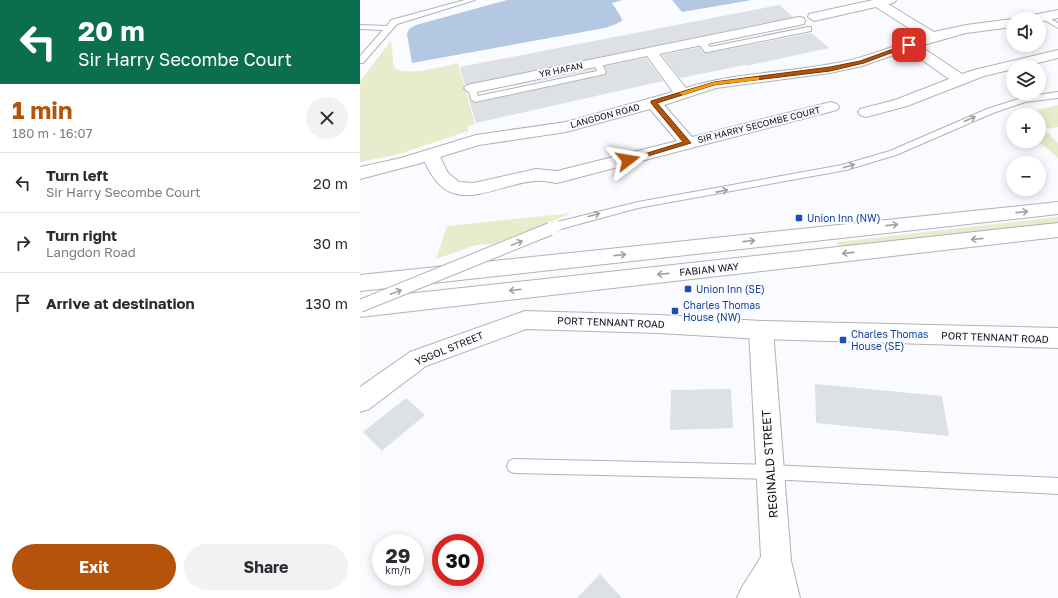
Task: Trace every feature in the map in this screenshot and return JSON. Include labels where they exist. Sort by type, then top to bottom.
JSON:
[{"type":"main road","points":[[814,17],[884,1],[932,37]]},
{"type":"main road","points":[[1046,16],[1058,14]]},
{"type":"main road","name":"YR HAFAN","points":[[472,88],[523,83],[598,62],[650,51],[701,41],[761,34],[799,20]]},
{"type":"main road","name":"LANGDON ROAD","points":[[360,173],[431,156],[476,140],[566,127],[617,114],[714,84],[830,69],[862,62],[932,37],[966,29],[1006,23]]},
{"type":"main road","points":[[909,45],[960,80]]},
{"type":"main road","points":[[650,51],[682,93]]},
{"type":"main road","points":[[866,112],[901,103],[960,80],[1058,54]]},
{"type":"main road","name":"SIR HARRY SECOMBE COURT","points":[[653,102],[688,143]]},
{"type":"main road","name":"SIR HARRY SECOMBE COURT","points":[[431,156],[440,176],[454,188],[474,189],[536,175],[557,177],[643,157],[688,143],[831,107]]},
{"type":"main road","points":[[360,283],[1058,208]]},
{"type":"main road","name":"FABIAN WAY","points":[[360,307],[1058,230]]},
{"type":"main road","name":"PORT TENNANT ROAD","points":[[524,320],[658,324],[761,330],[1058,338]]},
{"type":"main road","name":"YSGOL STREET","points":[[360,401],[418,359],[524,320]]},
{"type":"main road","name":"REGINALD STREET","points":[[761,330],[776,561],[784,598]]},
{"type":"main road","points":[[753,598],[776,561]]},
{"type":"lane","points":[[360,61],[387,28],[401,19],[472,0]]},
{"type":"lane","points":[[1046,21],[1058,26]]},
{"type":"lane","points":[[360,27],[387,28]]},
{"type":"lane","points":[[360,307],[557,226],[638,205],[843,168],[893,153],[990,111],[1024,100],[1058,95]]},
{"type":"lane","points":[[514,466],[770,472],[1058,486]]},
{"type":"green space","points":[[391,41],[394,68],[400,70],[425,70],[458,63],[475,124],[467,126],[468,131],[399,154],[360,162],[360,81]]},
{"type":"green space","points":[[1058,105],[1058,127],[1046,129],[1045,108]]},
{"type":"green space","points":[[1046,131],[1058,143],[1058,158],[1046,148]]},
{"type":"green space","points":[[572,213],[494,244],[476,245],[436,259],[447,226]]},
{"type":"green space","points":[[1058,217],[1058,223],[840,246],[836,245],[838,242]]},
{"type":"water","points":[[507,0],[623,0],[612,3],[622,21],[605,28],[412,63],[407,34],[409,29],[416,25]]},
{"type":"water","points":[[672,0],[752,0],[682,12]]},
{"type":"building","points":[[779,5],[793,17],[465,85],[460,67]]},
{"type":"building","points":[[811,33],[829,48],[746,66],[680,78],[662,55],[700,47],[704,53],[708,53]]},
{"type":"building","points":[[646,58],[663,81],[476,123],[467,93],[470,100],[475,103],[605,75],[607,71],[605,66]]},
{"type":"building","points":[[594,69],[595,70],[479,93]]},
{"type":"building","points":[[815,384],[942,396],[949,436],[816,423]]},
{"type":"building","points":[[731,389],[733,428],[670,430],[671,390]]},
{"type":"building","points":[[406,398],[425,415],[382,451],[363,432]]},
{"type":"building","points":[[600,574],[622,598],[577,598]]},
{"type":"slow traffic","points":[[683,93],[714,84],[757,78]]},
{"type":"place","name":"Union Inn (NW)","points":[[799,218]]},
{"type":"place","name":"Union Inn (SE)","points":[[688,289]]},
{"type":"place","name":"Charles Thomas House (NW)","points":[[675,311]]},
{"type":"place","name":"Charles Thomas House (SE)","points":[[843,340]]},
{"type":"route","points":[[628,160],[643,157],[688,143],[653,102],[714,84],[830,69],[862,62],[909,45]]}]
